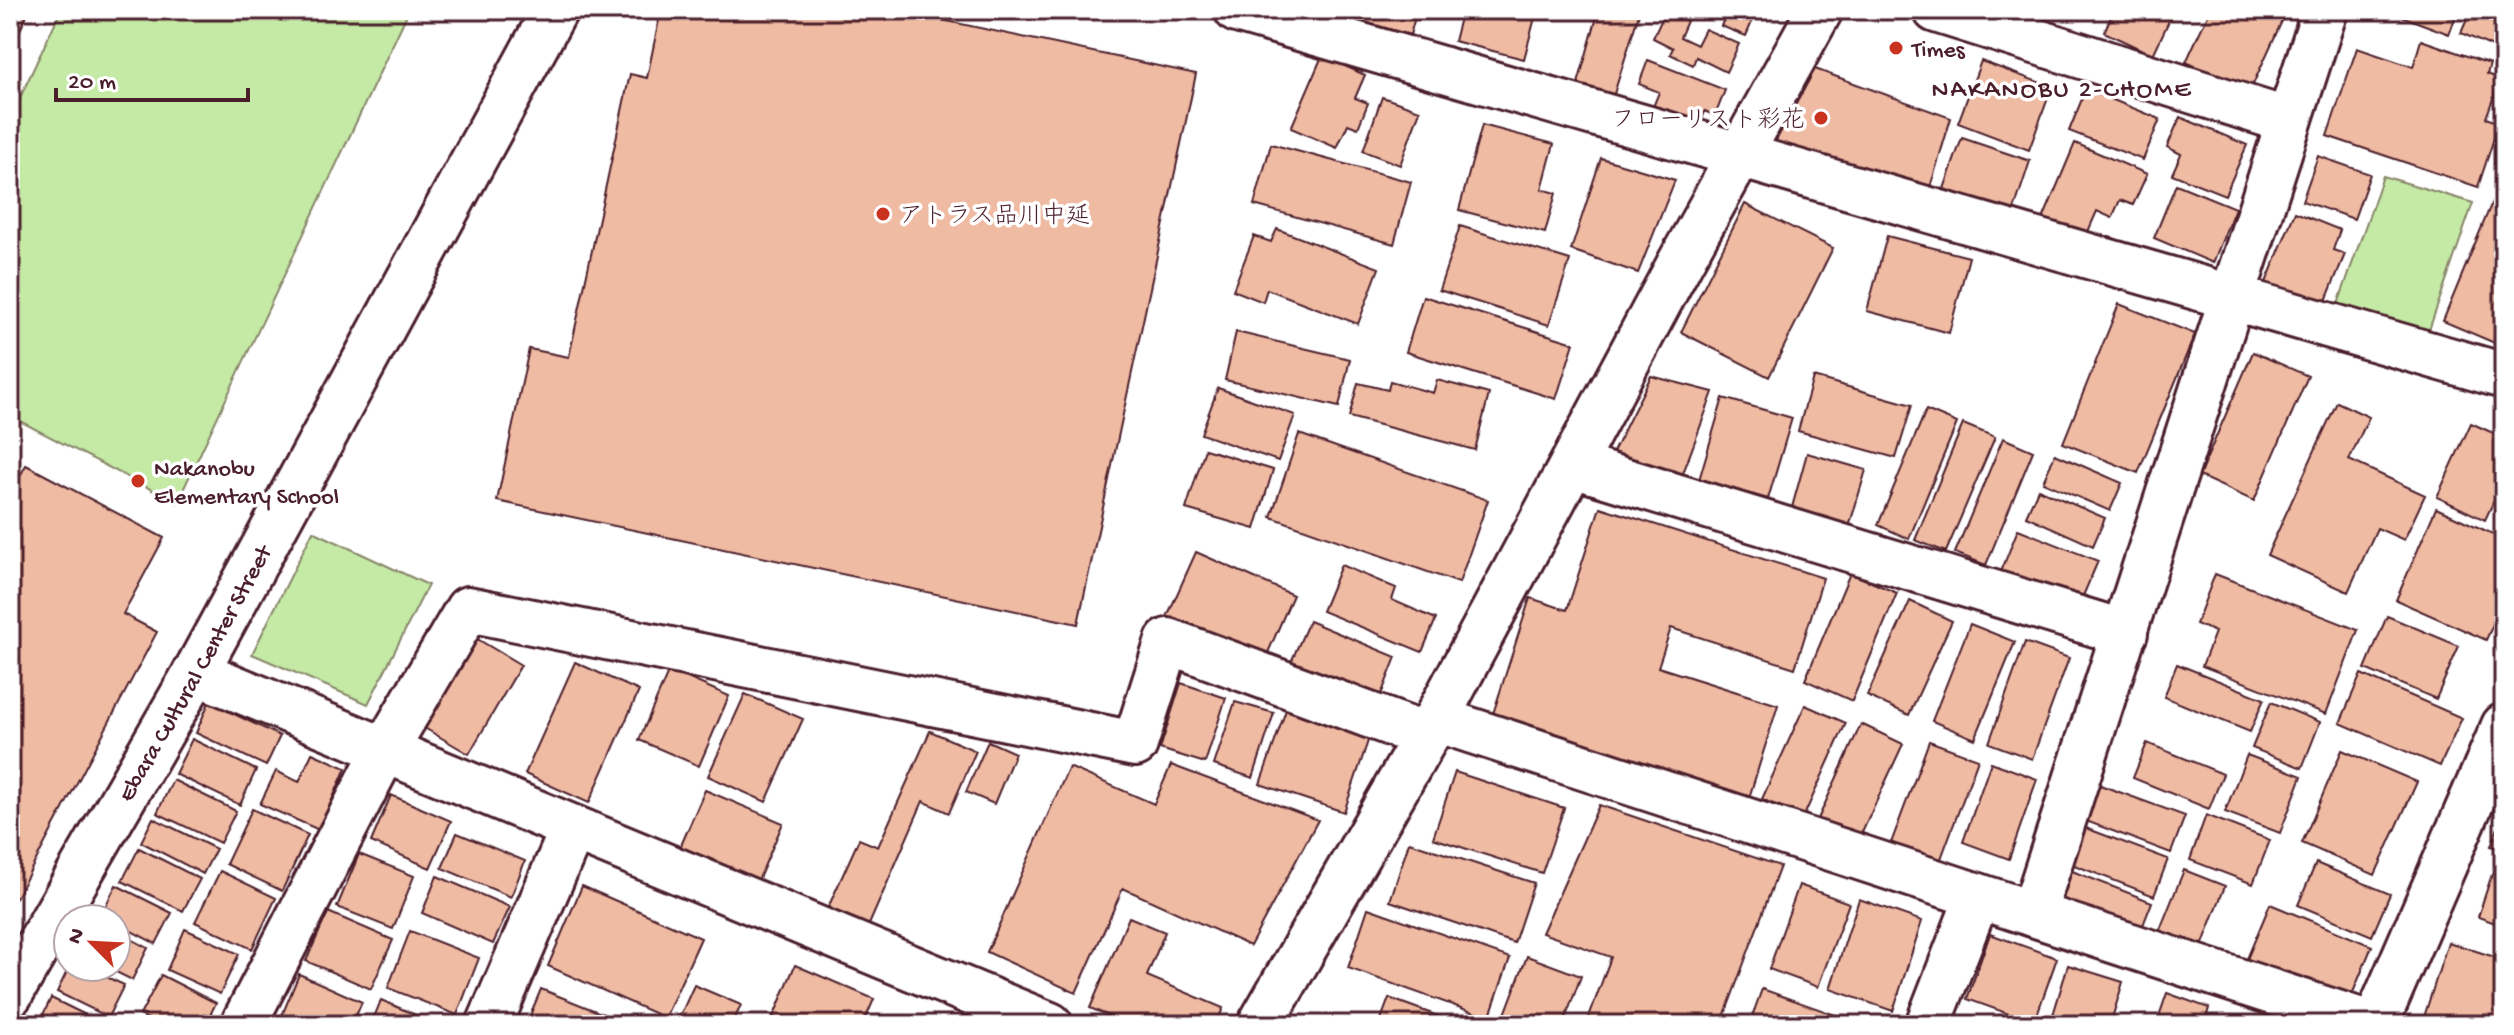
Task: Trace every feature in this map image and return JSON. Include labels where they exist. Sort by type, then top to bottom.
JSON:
[{"type":"street","name":"Ebara Cultural Center Street","points":[[10,994],[196,672],[555,10]]},
{"type":"street","points":[[1237,10],[1284,16],[1738,156],[2504,376]]},
{"type":"street","points":[[1260,1025],[1431,727],[1738,156],[1820,10]]},
{"type":"street","points":[[1936,10],[2289,121]]},
{"type":"street","points":[[2033,914],[2325,10]]},
{"type":"street","points":[[1573,465],[2125,633]]},
{"type":"street","points":[[243,1025],[385,750],[468,609],[1135,744],[1168,641],[1431,727],[1978,896],[2374,1025],[2504,726]]},
{"type":"street","points":[[196,672],[1050,1025]]},
{"type":"street","points":[[489,1025],[573,828]]},
{"type":"street","points":[[1928,1025],[1978,896]]},
{"type":"green space","points":[[61,10],[409,10],[177,503],[10,416],[10,119]]},
{"type":"green space","points":[[2383,176],[2473,203],[2428,333],[2337,307]]},
{"type":"green space","points":[[313,531],[428,585],[368,704],[252,654]]},
{"type":"building","points":[[10,10],[29,10],[10,53]]},
{"type":"building","name":"アトラス品川中延","points":[[661,10],[895,10],[1196,74],[1078,624],[497,501],[529,349],[569,357],[630,74],[647,78]]},
{"type":"building","points":[[1333,10],[1417,10],[1410,35],[1332,13]]},
{"type":"building","points":[[1462,10],[1537,10],[1524,59],[1454,41]]},
{"type":"building","points":[[1599,10],[1640,10],[1613,97],[1577,87]]},
{"type":"building","points":[[1666,10],[1687,21],[1680,37],[1697,45],[1705,29],[1739,44],[1726,72],[1696,57],[1693,65],[1670,54],[1673,48],[1653,38]]},
{"type":"building","points":[[1723,10],[1757,10],[1746,36],[1721,26],[1727,12]]},
{"type":"building","points":[[2114,10],[2174,10],[2153,55],[2104,32]]},
{"type":"building","points":[[2210,10],[2287,10],[2250,91],[2186,62]]},
{"type":"building","points":[[2385,10],[2458,10],[2449,34]]},
{"type":"building","points":[[2471,10],[2504,10],[2504,52],[2461,33]]},
{"type":"building","points":[[2421,40],[2490,64],[2487,74],[2500,79],[2486,118],[2499,123],[2478,187],[2327,136],[2357,48],[2413,67]]},
{"type":"building","points":[[1322,56],[1365,75],[1355,98],[1368,103],[1358,128],[1348,124],[1337,148],[1291,128]]},
{"type":"building","points":[[1648,60],[1725,90],[1715,116],[1705,111],[1700,126],[1653,107],[1659,92],[1639,84]]},
{"type":"building","points":[[1981,61],[2052,87],[2029,150],[1958,123]]},
{"type":"building","points":[[1815,69],[1951,118],[1929,191],[1774,144]]},
{"type":"building","points":[[2086,89],[2160,119],[2143,160],[2069,131]]},
{"type":"building","points":[[1382,97],[1420,110],[1400,165],[1363,151]]},
{"type":"building","points":[[2180,117],[2247,145],[2225,195],[2172,174],[2181,154],[2167,147]]},
{"type":"building","points":[[1482,125],[1554,144],[1542,189],[1556,193],[1545,233],[1459,210]]},
{"type":"building","points":[[1962,138],[2030,161],[2013,213],[1944,189]]},
{"type":"building","points":[[2075,143],[2147,174],[2133,205],[2120,200],[2112,218],[2097,211],[2083,243],[2041,224]]},
{"type":"building","points":[[1271,144],[1411,182],[1394,244],[1254,205]]},
{"type":"building","points":[[2318,156],[2370,174],[2354,219],[2302,201]]},
{"type":"building","points":[[1601,158],[1675,180],[1638,273],[1571,250]]},
{"type":"building","points":[[2176,184],[2235,208],[2213,263],[2154,238]]},
{"type":"building","points":[[2495,195],[2504,199],[2504,347],[2443,321]]},
{"type":"building","points":[[1745,204],[1833,248],[1769,377],[1681,332]]},
{"type":"building","points":[[2295,212],[2340,230],[2333,250],[2345,254],[2323,308],[2265,285]]},
{"type":"building","points":[[1460,226],[1570,260],[1549,325],[1439,290]]},
{"type":"building","points":[[1277,229],[1379,268],[1358,324],[1267,289],[1263,302],[1233,290],[1254,236],[1271,242]]},
{"type":"building","points":[[1887,236],[1969,257],[1949,333],[1867,311]]},
{"type":"building","points":[[1423,296],[1574,343],[1556,399],[1406,352]]},
{"type":"building","points":[[2119,304],[2195,334],[2138,473],[2063,443]]},
{"type":"building","points":[[1236,332],[1350,359],[1339,407],[1225,380]]},
{"type":"building","points":[[2253,352],[2308,376],[2254,501],[2199,476]]},
{"type":"building","points":[[1651,376],[1713,392],[1682,476],[1611,456]]},
{"type":"building","points":[[1813,377],[1912,405],[1896,458],[1798,431]]},
{"type":"building","points":[[1437,380],[1489,394],[1475,450],[1349,417],[1358,383],[1388,390],[1390,381],[1433,393]]},
{"type":"building","points":[[1218,388],[1295,415],[1278,461],[1201,434]]},
{"type":"building","points":[[1723,398],[1792,418],[1768,499],[1699,480]]},
{"type":"building","points":[[2337,402],[2369,417],[2349,460],[2425,495],[2404,540],[2377,528],[2348,592],[2267,555]]},
{"type":"building","points":[[1926,410],[1957,423],[1909,539],[1878,525]]},
{"type":"building","points":[[2471,423],[2504,438],[2504,479],[2485,520],[2437,497]]},
{"type":"building","points":[[1963,424],[1995,437],[1946,552],[1915,540]]},
{"type":"building","points":[[1299,434],[1488,500],[1459,583],[1271,517]]},
{"type":"building","points":[[2003,438],[2033,451],[1986,565],[1955,553]]},
{"type":"building","points":[[1205,449],[1273,470],[1255,529],[1186,509]]},
{"type":"building","points":[[1807,453],[1866,470],[1849,527],[1791,511]]},
{"type":"building","points":[[2055,454],[2122,483],[2110,511],[2043,482]]},
{"type":"building","points":[[26,465],[164,538],[123,614],[157,632],[10,909],[10,494]]},
{"type":"building","points":[[2038,489],[2105,518],[2093,546],[2026,516]]},
{"type":"building","points":[[1600,507],[1823,578],[1795,668],[1671,628],[1658,667],[1778,705],[1749,798],[1492,717],[1530,598],[1567,610]]},
{"type":"building","points":[[2436,508],[2504,539],[2504,600],[2486,640],[2396,600]]},
{"type":"building","points":[[2018,529],[2098,561],[2080,603],[2001,572]]},
{"type":"building","points":[[1196,552],[1293,595],[1264,662],[1166,619]]},
{"type":"building","points":[[1341,565],[1396,588],[1392,600],[1436,619],[1422,652],[1322,611]]},
{"type":"building","points":[[1850,573],[1897,593],[1852,701],[1805,680]]},
{"type":"building","points":[[2215,574],[2358,630],[2326,714],[2202,666],[2215,632],[2196,624]]},
{"type":"building","points":[[1910,601],[1952,621],[1909,715],[1867,696]]},
{"type":"building","points":[[2387,616],[2459,646],[2436,699],[2365,669]]},
{"type":"building","points":[[1309,621],[1396,657],[1377,705],[1288,669]]},
{"type":"building","points":[[1970,624],[2015,642],[1975,739],[1932,721]]},
{"type":"building","points":[[474,637],[521,665],[469,754],[421,726]]},
{"type":"building","points":[[2025,642],[2069,658],[2032,759],[1989,743]]},
{"type":"building","points":[[575,662],[639,691],[589,803],[525,774]]},
{"type":"building","points":[[2177,664],[2264,699],[2250,732],[2164,697]]},
{"type":"building","points":[[669,670],[729,696],[699,766],[639,740]]},
{"type":"building","points":[[2361,674],[2462,718],[2440,766],[2340,723]]},
{"type":"building","points":[[1181,683],[1226,698],[1205,763],[1160,749]]},
{"type":"building","points":[[745,694],[803,719],[766,802],[708,776]]},
{"type":"building","points":[[209,702],[280,736],[266,766],[196,733]]},
{"type":"building","points":[[1235,702],[1274,713],[1253,778],[1214,765]]},
{"type":"building","points":[[2271,702],[2320,722],[2302,768],[2252,748]]},
{"type":"building","points":[[1805,705],[1846,723],[1803,818],[1762,799]]},
{"type":"building","points":[[1286,710],[1369,738],[1344,812],[1260,784]]},
{"type":"building","points":[[1861,724],[1903,744],[1860,837],[1818,819]]},
{"type":"building","points":[[930,731],[976,751],[949,813],[923,801],[868,927],[827,910],[859,839],[878,847]]},
{"type":"building","points":[[192,739],[256,770],[240,805],[175,774]]},
{"type":"building","points":[[988,741],[1015,753],[994,804],[966,792]]},
{"type":"building","points":[[1929,741],[1978,759],[1939,864],[1890,846]]},
{"type":"building","points":[[2147,743],[2223,774],[2209,809],[2133,778]]},
{"type":"building","points":[[2342,750],[2417,782],[2375,875],[2302,843]]},
{"type":"building","points":[[312,753],[346,768],[319,830],[260,804],[276,771],[299,782]]},
{"type":"building","points":[[2247,755],[2302,776],[2280,833],[2225,812]]},
{"type":"building","points":[[1991,762],[2037,779],[2009,859],[1963,842]]},
{"type":"building","points":[[1171,765],[1318,820],[1250,946],[1123,888],[1076,993],[987,952],[1069,767],[1154,804]]},
{"type":"building","points":[[1455,772],[1564,808],[1542,873],[1433,838]]},
{"type":"building","points":[[173,780],[236,811],[220,843],[157,813]]},
{"type":"building","points":[[2100,785],[2185,816],[2171,853],[2086,821]]},
{"type":"building","points":[[705,790],[783,823],[757,883],[679,850]]},
{"type":"building","points":[[391,795],[451,821],[430,868],[371,842]]},
{"type":"building","points":[[1599,805],[1780,866],[1721,1025],[1586,1025],[1611,957],[1542,933]]},
{"type":"building","points":[[252,809],[308,835],[282,891],[226,864]]},
{"type":"building","points":[[2504,812],[2504,850],[2491,846]]},
{"type":"building","points":[[2206,815],[2270,840],[2253,884],[2190,860]]},
{"type":"building","points":[[153,818],[216,849],[203,874],[141,842]]},
{"type":"building","points":[[2083,827],[2168,859],[2154,896],[2069,863]]},
{"type":"building","points":[[457,833],[525,861],[511,897],[442,868]]},
{"type":"building","points":[[1409,842],[1534,883],[1514,943],[1390,901]]},
{"type":"building","points":[[139,848],[200,879],[183,911],[122,881]]},
{"type":"building","points":[[359,854],[414,876],[393,929],[337,907]]},
{"type":"building","points":[[2316,863],[2390,894],[2372,936],[2298,905]]},
{"type":"building","points":[[2494,868],[2504,871],[2504,926],[2478,917]]},
{"type":"building","points":[[2067,869],[2152,902],[2138,938],[2053,906]]},
{"type":"building","points":[[2184,870],[2225,886],[2201,949],[2159,932]]},
{"type":"building","points":[[220,871],[276,898],[252,949],[195,922]]},
{"type":"building","points":[[437,876],[510,907],[493,944],[422,913]]},
{"type":"building","points":[[116,885],[172,913],[156,944],[132,931],[132,903],[107,903]]},
{"type":"building","points":[[1799,885],[1849,903],[1818,987],[1769,969]]},
{"type":"building","points":[[582,886],[701,938],[665,1018],[548,966]]},
{"type":"building","points":[[1859,899],[1922,921],[1893,1011],[1830,989]]},
{"type":"building","points":[[2270,904],[2372,946],[2350,1000],[2247,959]]},
{"type":"building","points":[[1368,908],[1510,958],[1489,1018],[1348,968]]},
{"type":"building","points":[[328,912],[393,940],[371,989],[306,961]]},
{"type":"building","points":[[1129,917],[1165,932],[1147,976],[1223,1008],[1216,1025],[1130,1025],[1090,1008]]},
{"type":"building","points":[[185,929],[239,954],[220,994],[167,970]]},
{"type":"building","points":[[410,931],[479,958],[457,1015],[388,988]]},
{"type":"building","points":[[1990,934],[2057,958],[2034,1023],[1967,999]]},
{"type":"building","points":[[132,940],[148,948],[132,980]]},
{"type":"building","points":[[2448,942],[2504,960],[2504,1025],[2449,1025],[2424,1017]]},
{"type":"building","points":[[1527,956],[1581,976],[1563,1025],[1501,1025]]},
{"type":"building","points":[[795,965],[874,999],[863,1025],[770,1025]]},
{"type":"building","points":[[2068,965],[2123,982],[2110,1025],[2050,1025]]},
{"type":"building","points":[[299,974],[362,1002],[352,1025],[278,1025]]},
{"type":"building","points":[[161,975],[216,1003],[205,1025],[159,1025],[140,1015]]},
{"type":"building","points":[[61,983],[124,985],[108,1017],[57,992]]},
{"type":"building","points":[[694,985],[741,1005],[732,1025],[676,1025]]},
{"type":"building","points":[[541,989],[611,1017],[607,1025],[526,1025]]},
{"type":"building","points":[[1762,989],[1847,1019],[1845,1025],[1749,1025]]},
{"type":"building","points":[[2167,993],[2209,1008],[2204,1025],[2156,1025]]},
{"type":"building","points":[[51,998],[106,1025],[38,1025]]},
{"type":"building","points":[[1389,998],[1462,1025],[1379,1025]]},
{"type":"building","points":[[381,1000],[439,1025],[371,1025]]},
{"type":"place","name":"Times","points":[[1896,48]]},
{"type":"place","name":"フローリスト彩花","points":[[1821,118]]},
{"type":"place","name":"アトラス品川中延","points":[[883,214]]},
{"type":"place","name":"Nakanobu Elementary School","points":[[138,481]]},
{"type":"district","name":"NAKANOBU 2-CHOME","points":[[2062,87]]}]
